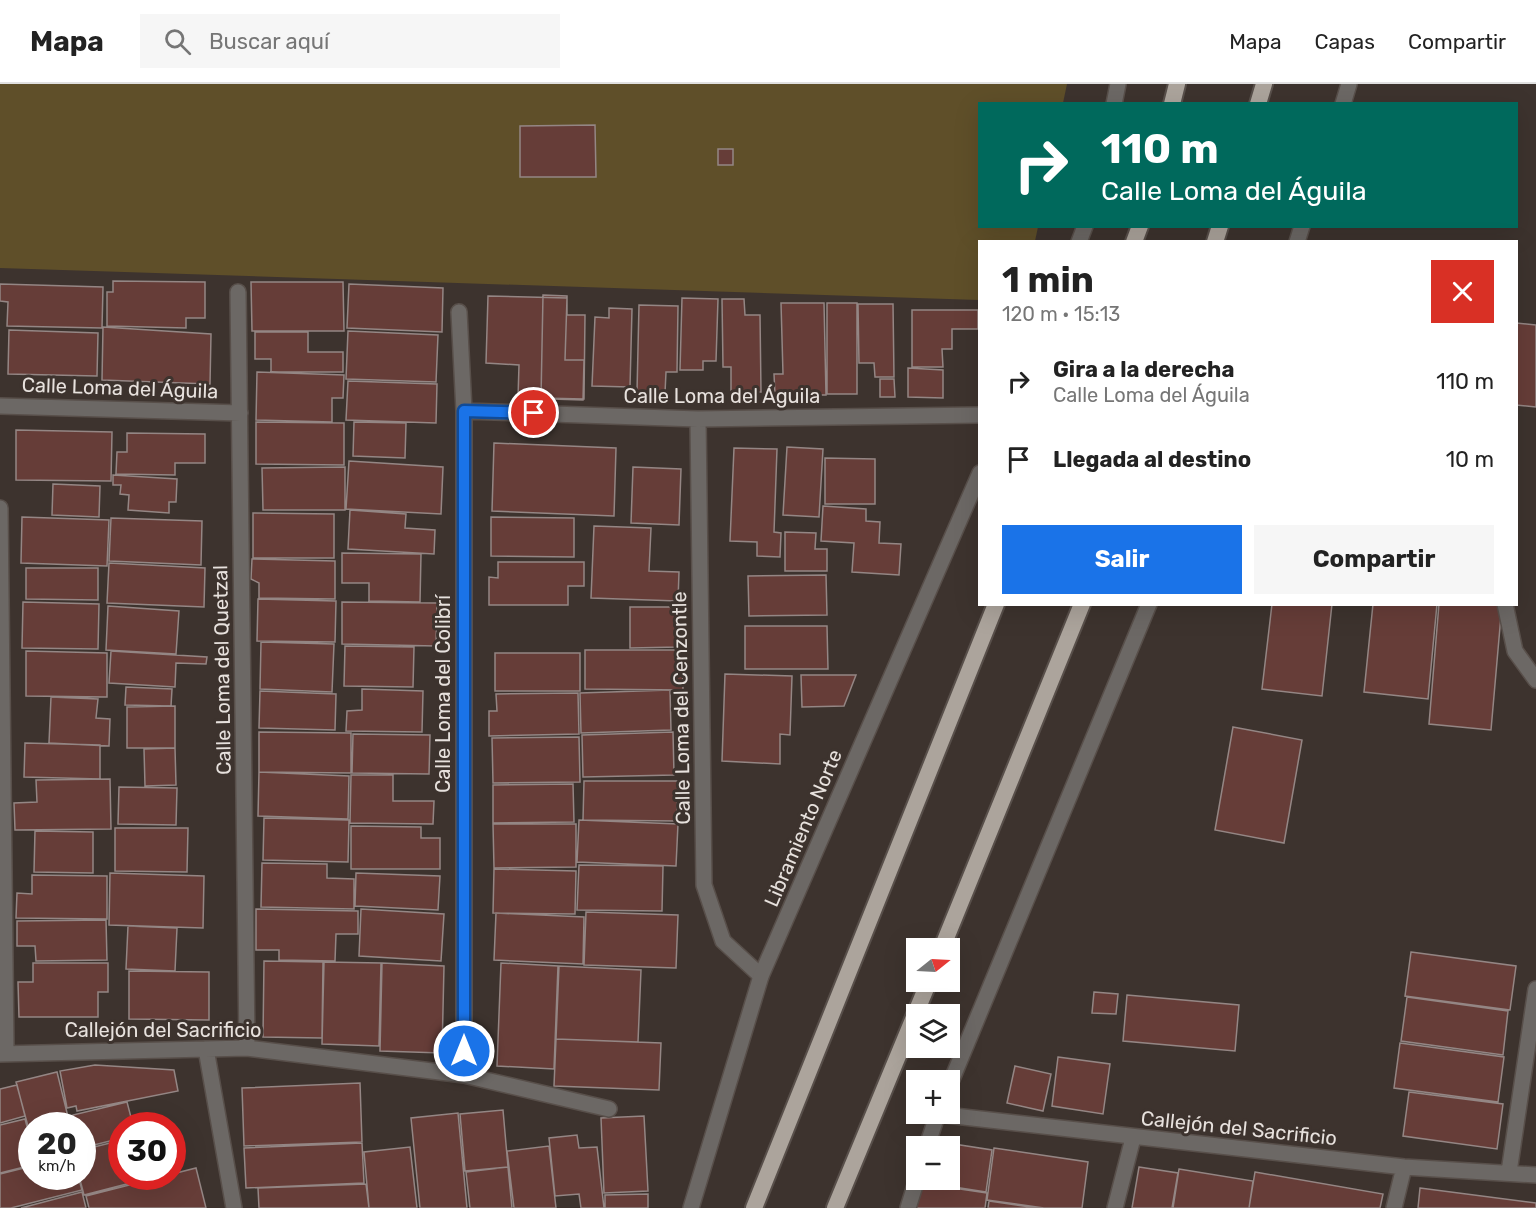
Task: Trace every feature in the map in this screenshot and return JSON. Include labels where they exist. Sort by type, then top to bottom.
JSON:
[{"type":"highway","points":[[1172,102],[1177,84]]},
{"type":"highway","points":[[1259,102],[1264,84]]},
{"type":"highway","points":[[754,1208],[995,606]]},
{"type":"highway","points":[[946,938],[1082,606]]},
{"type":"highway","points":[[835,1208],[924,992]]},
{"type":"street","points":[[1114,102],[1118,84]]},
{"type":"street","points":[[1344,102],[1349,84]]},
{"type":"street","name":"Calle Loma del Quetzal","points":[[238,292],[247,1048]]},
{"type":"street","name":"Calle Loma del Colibrí","points":[[459,312],[464,411],[464,1075]]},
{"type":"street","name":"Calle Loma del Águila","points":[[0,406],[240,412]]},
{"type":"street","name":"Calle Loma del Águila","points":[[464,411],[698,419],[978,415]]},
{"type":"street","name":"Calle Loma del Cenzontle","points":[[698,419],[705,885],[723,941],[761,976]]},
{"type":"street","name":"Libramiento Norte","points":[[690,1208],[761,976],[978,478]]},
{"type":"street","points":[[0,508],[3,1053]]},
{"type":"street","points":[[956,1070],[1148,606]]},
{"type":"street","points":[[1505,606],[1515,651],[1536,680]]},
{"type":"street","points":[[1509,1172],[1536,989]]},
{"type":"street","name":"Callejón del Sacrificio","points":[[3,1053],[247,1048],[464,1075],[609,1109]]},
{"type":"street","points":[[207,1049],[234,1208]]},
{"type":"street","name":"Callejón del Sacrificio","points":[[960,1116],[1133,1138],[1404,1167],[1536,1175]]},
{"type":"street","points":[[1115,1208],[1133,1138]]},
{"type":"street","points":[[1394,1208],[1404,1167]]},
{"type":"street","points":[[908,1208],[914,1190]]},
{"type":"shaded area","points":[[0,84],[1067,84],[1063,102],[978,102],[978,228],[1038,228],[1035,240],[978,240],[978,300],[0,268]]},
{"type":"building","points":[[595,125],[596,177],[520,177],[520,126]]},
{"type":"building","points":[[718,149],[733,149],[733,165],[718,165]]},
{"type":"building","points":[[113,281],[205,282],[205,318],[186,318],[186,328],[107,326],[107,292],[113,292]]},
{"type":"building","points":[[251,282],[343,282],[344,331],[252,331]]},
{"type":"building","points":[[0,284],[103,287],[102,328],[7,326],[8,302],[0,301]]},
{"type":"building","points":[[349,284],[443,288],[442,332],[347,328]]},
{"type":"building","points":[[543,295],[567,296],[567,315],[585,315],[584,399],[541,398]]},
{"type":"building","points":[[488,296],[567,298],[565,360],[584,360],[583,400],[518,398],[519,365],[486,363]]},
{"type":"building","points":[[682,298],[718,299],[716,361],[703,361],[703,370],[680,370]]},
{"type":"building","points":[[722,299],[744,299],[745,315],[760,315],[761,392],[731,392],[731,367],[723,367]]},
{"type":"building","points":[[781,303],[824,303],[826,395],[775,395],[774,374],[783,374]]},
{"type":"building","points":[[827,303],[857,303],[857,394],[827,394]]},
{"type":"building","points":[[858,304],[893,304],[894,377],[875,377],[874,363],[859,363]]},
{"type":"building","points":[[639,305],[678,306],[677,372],[666,372],[665,393],[637,392]]},
{"type":"building","points":[[609,308],[632,309],[630,387],[592,386],[595,317],[609,318]]},
{"type":"building","points":[[912,310],[978,310],[978,329],[952,329],[952,349],[942,349],[943,367],[912,367]]},
{"type":"building","points":[[1518,323],[1536,325],[1536,407],[1518,405]]},
{"type":"building","points":[[103,327],[211,334],[210,384],[102,380]]},
{"type":"building","points":[[9,330],[98,333],[97,376],[8,374]]},
{"type":"building","points":[[348,331],[438,335],[436,382],[346,379]]},
{"type":"building","points":[[255,332],[308,332],[308,352],[343,352],[343,372],[271,372],[271,359],[255,359]]},
{"type":"building","points":[[908,368],[943,370],[943,398],[908,397]]},
{"type":"building","points":[[257,372],[344,375],[343,398],[332,398],[332,422],[256,420]]},
{"type":"building","points":[[880,379],[894,379],[895,397],[880,397]]},
{"type":"building","points":[[348,381],[437,384],[436,423],[346,420]]},
{"type":"building","points":[[256,422],[344,423],[344,465],[256,464]]},
{"type":"building","points":[[354,422],[406,423],[405,458],[353,456]]},
{"type":"building","points":[[16,430],[112,432],[111,481],[16,480]]},
{"type":"building","points":[[127,433],[205,434],[205,463],[175,463],[175,475],[116,474],[117,452],[127,452]]},
{"type":"building","points":[[494,443],[616,448],[614,516],[492,511]]},
{"type":"building","points":[[787,447],[823,449],[819,517],[783,515]]},
{"type":"building","points":[[734,448],[777,449],[774,532],[781,533],[780,557],[757,556],[757,542],[730,541]]},
{"type":"building","points":[[825,458],[875,459],[875,504],[825,504]]},
{"type":"building","points":[[349,461],[443,467],[441,514],[346,509]]},
{"type":"building","points":[[345,467],[345,510],[263,510],[262,468]]},
{"type":"building","points":[[633,467],[681,469],[679,525],[631,523]]},
{"type":"building","points":[[113,475],[177,479],[176,502],[169,502],[169,513],[128,510],[129,495],[120,494],[121,485],[113,485]]},
{"type":"building","points":[[53,484],[100,486],[99,517],[52,515]]},
{"type":"building","points":[[823,506],[866,509],[866,521],[880,522],[879,543],[901,544],[899,575],[852,572],[854,543],[821,541]]},
{"type":"building","points":[[350,510],[406,514],[405,528],[435,530],[434,554],[348,549]]},
{"type":"building","points":[[253,513],[334,514],[334,558],[253,558]]},
{"type":"building","points":[[22,517],[109,520],[107,566],[21,563]]},
{"type":"building","points":[[491,517],[574,518],[574,557],[491,556]]},
{"type":"building","points":[[111,518],[202,521],[201,565],[109,561]]},
{"type":"building","points":[[594,526],[651,528],[649,571],[679,572],[678,601],[591,598]]},
{"type":"building","points":[[785,532],[816,533],[815,549],[827,549],[827,571],[785,571]]},
{"type":"building","points":[[342,553],[421,554],[420,602],[369,601],[369,583],[342,583]]},
{"type":"building","points":[[252,559],[335,561],[335,599],[259,598],[259,583],[251,579]]},
{"type":"building","points":[[498,562],[584,562],[584,586],[568,586],[568,605],[489,605],[489,577],[498,578]]},
{"type":"building","points":[[109,563],[205,568],[204,607],[107,603]]},
{"type":"building","points":[[26,568],[98,568],[98,600],[26,599]]},
{"type":"building","points":[[826,575],[827,615],[749,616],[748,576]]},
{"type":"building","points":[[258,599],[336,601],[335,642],[257,641]]},
{"type":"building","points":[[23,602],[99,604],[98,649],[22,648]]},
{"type":"building","points":[[342,602],[437,603],[436,646],[342,644]]},
{"type":"building","points":[[108,606],[179,611],[176,654],[106,650]]},
{"type":"building","points":[[1272,606],[1332,606],[1322,696],[1262,689]]},
{"type":"building","points":[[1373,606],[1437,606],[1428,699],[1364,692]]},
{"type":"building","points":[[1439,606],[1502,606],[1491,730],[1429,724]]},
{"type":"building","points":[[630,607],[679,607],[679,647],[630,648]]},
{"type":"building","points":[[745,626],[827,626],[828,669],[745,669]]},
{"type":"building","points":[[261,642],[334,644],[332,692],[260,689]]},
{"type":"building","points":[[345,646],[414,647],[413,687],[344,686]]},
{"type":"building","points":[[585,650],[682,650],[683,690],[585,689]]},
{"type":"building","points":[[26,651],[107,653],[107,697],[26,696]]},
{"type":"building","points":[[111,651],[207,657],[206,664],[176,663],[175,687],[109,683]]},
{"type":"building","points":[[495,653],[580,653],[580,691],[495,691]]},
{"type":"building","points":[[725,674],[792,676],[790,735],[780,734],[780,764],[722,761]]},
{"type":"building","points":[[801,675],[856,675],[844,706],[802,707]]},
{"type":"building","points":[[126,687],[172,689],[171,706],[125,705]]},
{"type":"building","points":[[362,689],[423,691],[422,732],[346,731],[347,711],[362,710]]},
{"type":"building","points":[[670,690],[671,730],[581,733],[580,693]]},
{"type":"building","points":[[260,691],[336,694],[335,730],[259,728]]},
{"type":"building","points":[[578,693],[579,734],[489,736],[489,711],[497,711],[496,694]]},
{"type":"building","points":[[51,697],[98,699],[96,718],[110,719],[109,746],[49,743]]},
{"type":"building","points":[[175,706],[175,748],[127,748],[127,707]]},
{"type":"building","points":[[1233,727],[1302,740],[1284,843],[1215,830]]},
{"type":"building","points":[[259,732],[351,733],[351,773],[259,772]]},
{"type":"building","points":[[673,732],[674,775],[583,777],[582,735]]},
{"type":"building","points":[[353,734],[430,735],[429,774],[352,773]]},
{"type":"building","points":[[579,737],[580,782],[493,783],[492,738]]},
{"type":"building","points":[[25,743],[100,745],[100,779],[24,777]]},
{"type":"building","points":[[175,748],[176,785],[145,786],[144,749]]},
{"type":"building","points":[[259,772],[349,776],[348,819],[258,816]]},
{"type":"building","points":[[351,775],[393,775],[393,801],[434,801],[433,824],[350,823]]},
{"type":"building","points":[[110,779],[111,829],[15,830],[14,803],[37,802],[36,780]]},
{"type":"building","points":[[584,781],[678,781],[677,821],[583,820]]},
{"type":"building","points":[[573,784],[574,822],[493,823],[493,785]]},
{"type":"building","points":[[119,787],[177,788],[176,825],[118,824]]},
{"type":"building","points":[[264,818],[349,820],[348,862],[263,860]]},
{"type":"building","points":[[579,820],[678,824],[676,866],[577,862]]},
{"type":"building","points":[[493,824],[576,824],[576,867],[494,868]]},
{"type":"building","points":[[351,826],[421,827],[421,838],[440,838],[440,869],[351,869]]},
{"type":"building","points":[[115,828],[188,828],[187,872],[115,871]]},
{"type":"building","points":[[35,831],[93,832],[93,873],[34,872]]},
{"type":"building","points":[[262,863],[327,864],[327,878],[354,879],[354,909],[261,907]]},
{"type":"building","points":[[579,865],[663,866],[662,911],[577,910]]},
{"type":"building","points":[[494,869],[576,871],[575,914],[493,913]]},
{"type":"building","points":[[110,873],[204,876],[203,928],[109,925]]},
{"type":"building","points":[[356,873],[440,876],[438,910],[355,906]]},
{"type":"building","points":[[32,875],[107,876],[107,919],[16,918],[17,893],[32,894]]},
{"type":"building","points":[[256,909],[358,911],[358,934],[336,934],[335,961],[279,960],[279,950],[256,950]]},
{"type":"building","points":[[361,909],[444,914],[441,961],[359,956]]},
{"type":"building","points":[[586,912],[678,915],[676,968],[584,965]]},
{"type":"building","points":[[496,913],[584,917],[583,964],[494,960]]},
{"type":"building","points":[[106,920],[107,960],[36,961],[35,946],[17,946],[17,921]]},
{"type":"building","points":[[128,926],[177,928],[175,971],[126,969]]},
{"type":"building","points":[[1411,952],[1516,966],[1510,1010],[1405,996]]},
{"type":"building","points":[[264,961],[323,962],[322,1038],[263,1037]]},
{"type":"building","points":[[324,962],[381,963],[379,1046],[322,1044]]},
{"type":"building","points":[[33,963],[108,963],[108,992],[98,992],[98,1017],[19,1017],[18,982],[33,982]]},
{"type":"building","points":[[382,963],[444,966],[442,1053],[380,1051]]},
{"type":"building","points":[[501,963],[558,966],[554,1069],[497,1066]]},
{"type":"building","points":[[559,966],[641,970],[638,1042],[556,1039]]},
{"type":"building","points":[[129,971],[209,972],[209,1020],[129,1019]]},
{"type":"building","points":[[1094,992],[1118,994],[1116,1014],[1092,1013]]},
{"type":"building","points":[[1127,995],[1239,1005],[1235,1051],[1123,1041]]},
{"type":"building","points":[[1407,997],[1508,1011],[1503,1055],[1401,1041]]},
{"type":"building","points":[[556,1039],[661,1043],[659,1090],[554,1086]]},
{"type":"building","points":[[1400,1043],[1504,1057],[1498,1102],[1394,1088]]},
{"type":"building","points":[[1058,1057],[1110,1064],[1103,1114],[1052,1106]]},
{"type":"building","points":[[95,1065],[174,1070],[178,1091],[77,1111],[76,1106],[67,1108],[60,1071]]},
{"type":"building","points":[[1015,1066],[1051,1074],[1043,1111],[1007,1103]]},
{"type":"building","points":[[57,1072],[67,1112],[24,1112],[16,1082]]},
{"type":"building","points":[[360,1083],[362,1142],[244,1146],[242,1088]]},
{"type":"building","points":[[17,1085],[24,1112],[18,1112],[18,1118],[0,1123],[0,1089]]},
{"type":"building","points":[[1409,1092],[1503,1104],[1497,1149],[1403,1136]]},
{"type":"building","points":[[127,1102],[130,1112],[108,1112],[108,1142],[96,1144],[96,1112],[85,1112]]},
{"type":"building","points":[[503,1110],[508,1167],[465,1171],[460,1114]]},
{"type":"building","points":[[458,1113],[467,1208],[420,1208],[411,1118]]},
{"type":"building","points":[[644,1116],[648,1191],[604,1193],[601,1118]]},
{"type":"building","points":[[18,1121],[18,1168],[0,1173],[0,1125]]},
{"type":"building","points":[[577,1135],[579,1148],[597,1147],[604,1208],[581,1208],[579,1194],[555,1196],[549,1138]]},
{"type":"building","points":[[362,1143],[364,1183],[246,1188],[244,1148]]},
{"type":"building","points":[[108,1144],[108,1189],[84,1195],[83,1190],[96,1190],[96,1146]]},
{"type":"building","points":[[960,1145],[992,1150],[986,1192],[960,1188]]},
{"type":"building","points":[[549,1146],[556,1208],[514,1208],[507,1151]]},
{"type":"building","points":[[410,1147],[417,1208],[369,1208],[364,1152]]},
{"type":"building","points":[[994,1148],[1088,1162],[1082,1208],[1044,1208],[987,1200]]},
{"type":"building","points":[[508,1167],[512,1208],[470,1208],[466,1172]]},
{"type":"building","points":[[1139,1167],[1178,1173],[1172,1208],[1132,1208]]},
{"type":"building","points":[[196,1168],[206,1208],[89,1208],[86,1196],[110,1190],[186,1190],[186,1171]]},
{"type":"building","points":[[1179,1169],[1253,1181],[1249,1208],[1173,1208]]},
{"type":"building","points":[[18,1170],[18,1190],[82,1190],[11,1208],[0,1208],[0,1174]]},
{"type":"building","points":[[1255,1172],[1383,1194],[1380,1208],[1249,1208]]},
{"type":"building","points":[[366,1184],[369,1208],[259,1208],[258,1188]]},
{"type":"building","points":[[1420,1188],[1536,1203],[1536,1208],[1418,1208]]},
{"type":"building","points":[[960,1189],[987,1193],[985,1208],[915,1208],[918,1190]]},
{"type":"building","points":[[82,1192],[86,1208],[21,1208]]},
{"type":"building","points":[[648,1194],[648,1208],[605,1208],[605,1195]]},
{"type":"building","points":[[989,1201],[1037,1208],[988,1208]]},
{"type":"route","points":[[464,1051],[464,411],[534,413]]}]
